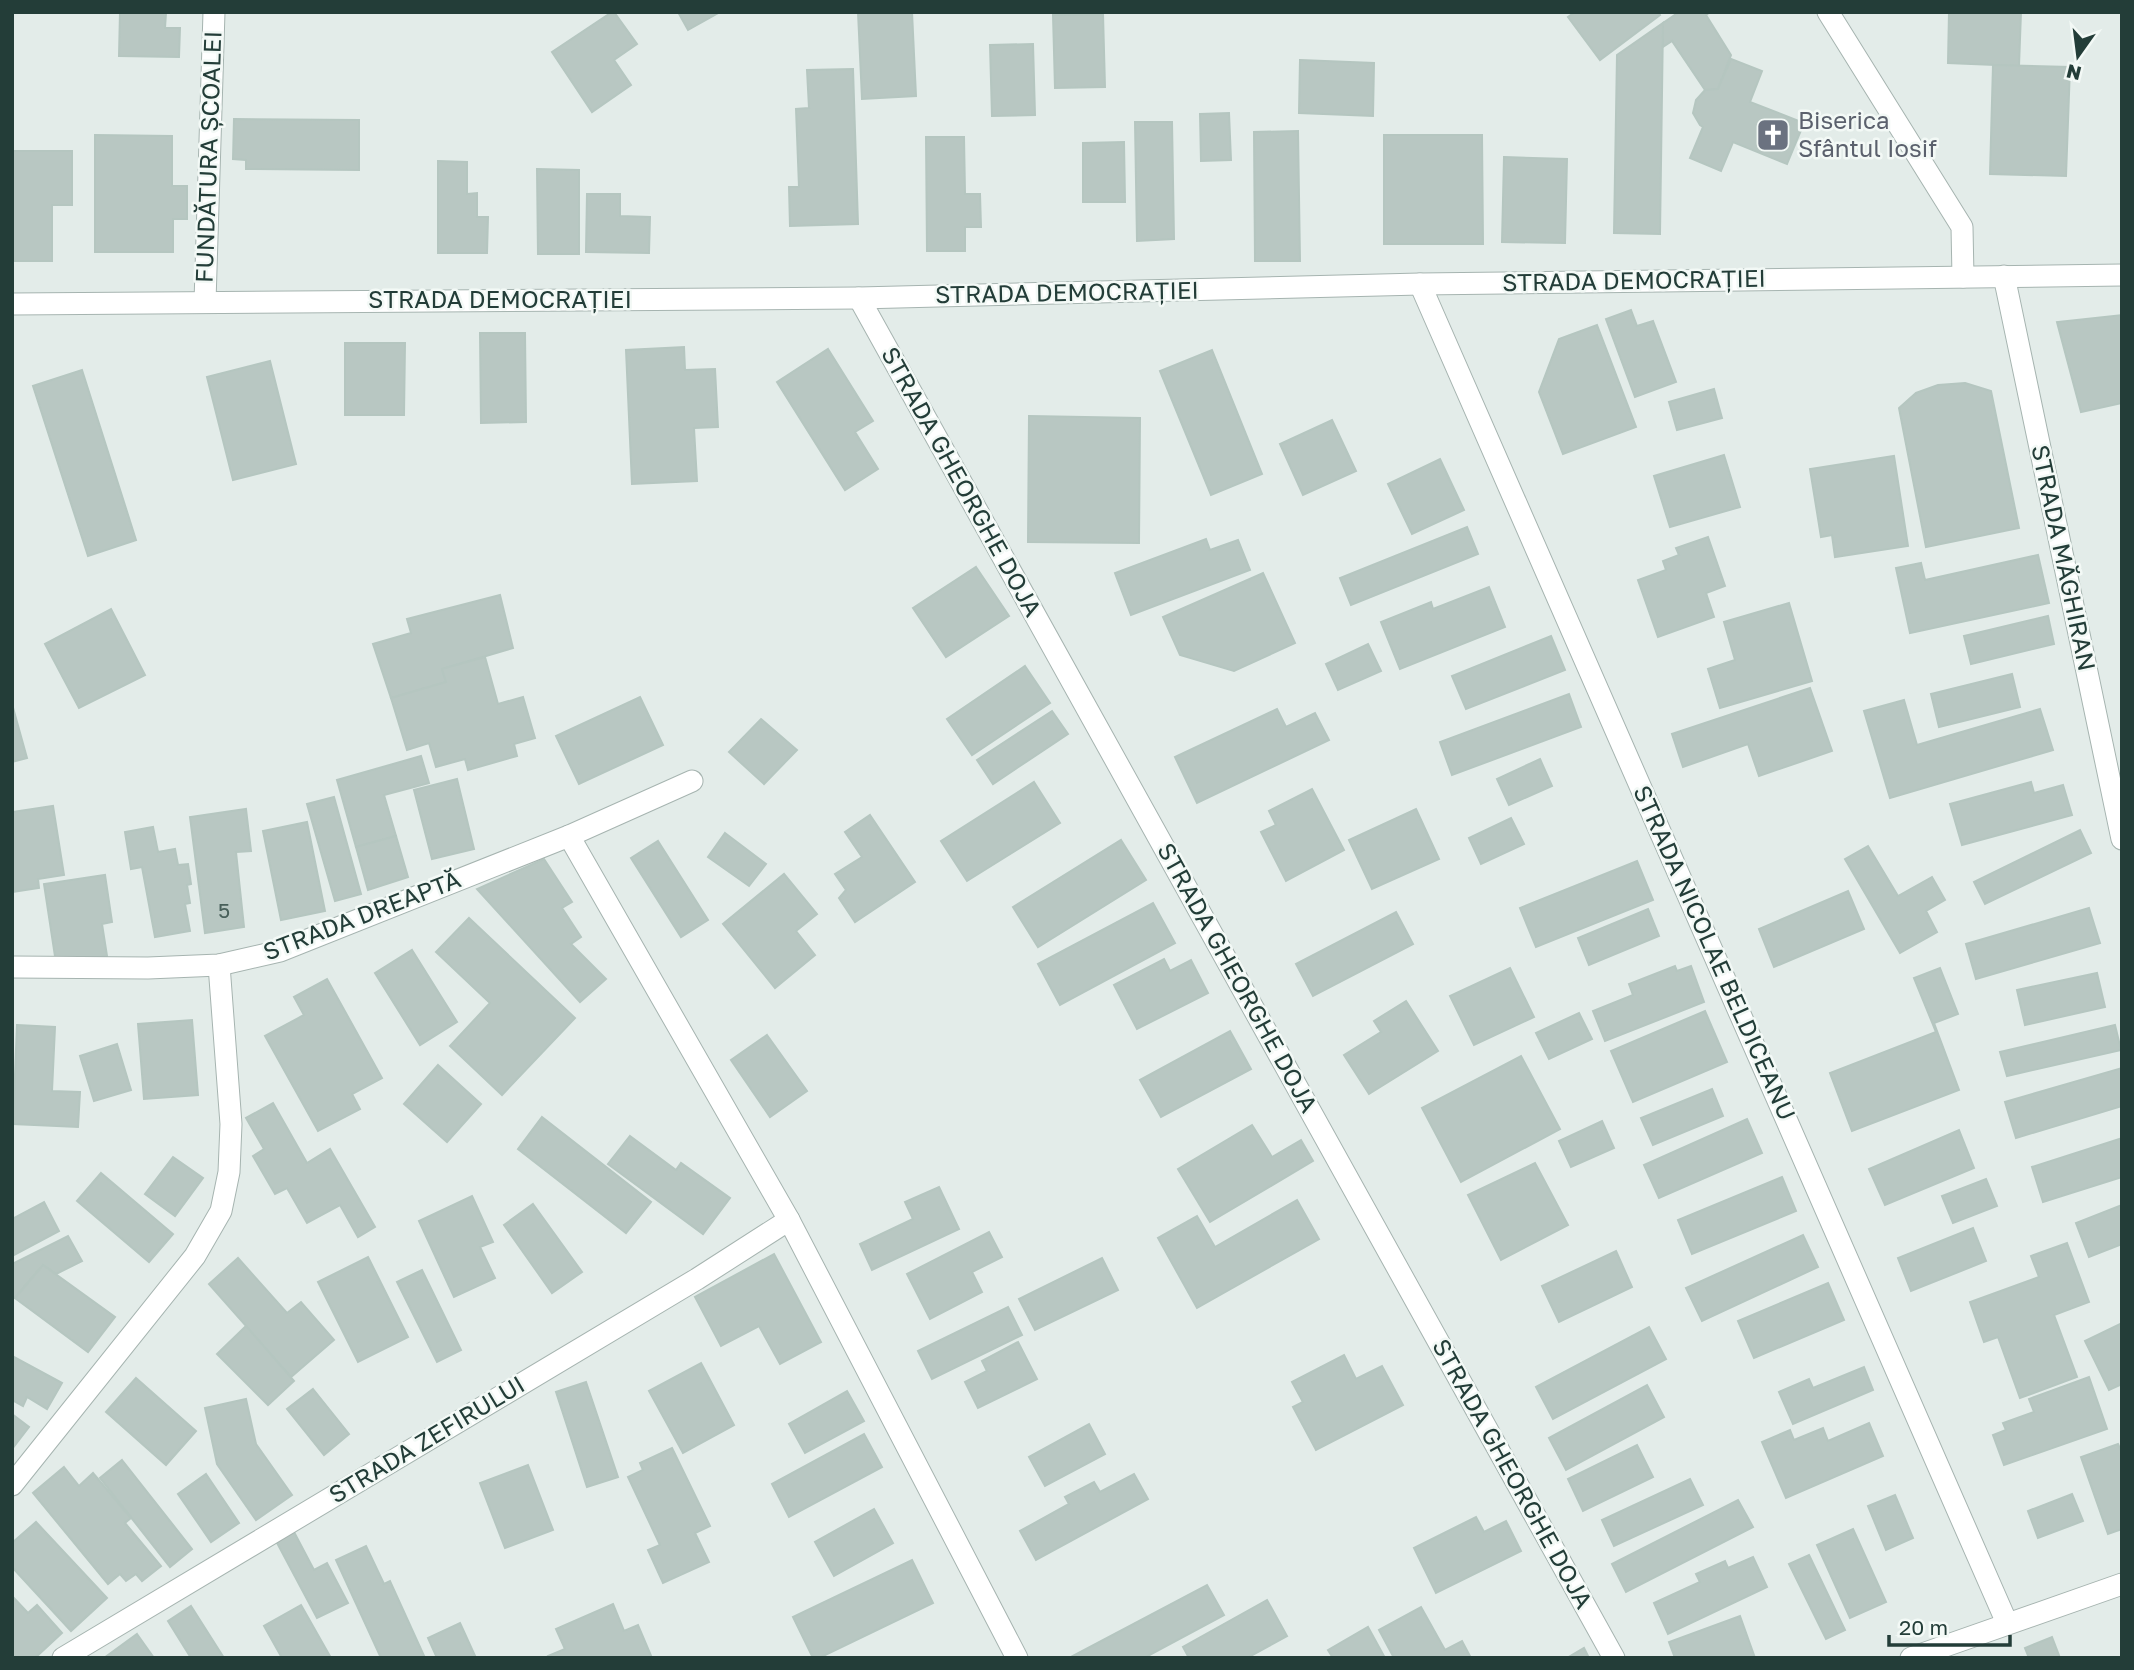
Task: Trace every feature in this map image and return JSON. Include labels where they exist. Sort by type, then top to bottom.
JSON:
[{"type":"street","name":"FUNDĂTURA ȘCOALEI","points":[[205,302],[214,12]]},
{"type":"street","points":[[1828,12],[1962,227],[1963,277]]},
{"type":"street","name":"STRADA DEMOCRAȚIEI","points":[[12,304],[859,298],[1420,284],[2122,275]]},
{"type":"street","name":"STRADA MĂGHIRAN","points":[[2004,276],[2122,839]]},
{"type":"street","name":"STRADA NICOLAE BELDICEANU","points":[[1420,284],[2007,1623]]},
{"type":"street","name":"STRADA GHEORGHE DOJA","points":[[859,298],[1614,1658]]},
{"type":"street","name":"STRADA DREAPTĂ","points":[[12,967],[148,968],[219,965],[280,951],[569,836],[692,781]]},
{"type":"street","points":[[569,836],[789,1220],[1017,1658]]},
{"type":"street","points":[[12,1485],[195,1256],[221,1211],[229,1172],[231,1124],[219,965]]},
{"type":"street","name":"STRADA ZEFIRULUI","points":[[63,1658],[697,1279],[789,1220]]},
{"type":"street","points":[[1911,1658],[2122,1584]]},
{"type":"building","points":[[120,12],[166,13],[165,28],[180,28],[179,57],[119,56]]},
{"type":"building","points":[[612,12],[637,44],[614,60],[631,85],[592,112],[552,52]]},
{"type":"building","points":[[678,12],[720,12],[688,30]]},
{"type":"building","points":[[858,12],[912,12],[916,96],[862,99]]},
{"type":"building","points":[[1575,12],[1658,12],[1660,15],[1600,60],[1568,17]]},
{"type":"building","points":[[1679,12],[1710,12],[1706,15],[1731,55],[1718,89],[1705,90],[1672,41],[1663,47],[1663,23]]},
{"type":"building","points":[[1949,12],[2021,12],[2019,66],[1948,63]]},
{"type":"building","points":[[1103,14],[1105,87],[1055,88],[1053,15]]},
{"type":"building","points":[[1663,23],[1660,234],[1614,233],[1617,55]]},
{"type":"building","points":[[1033,44],[1035,115],[992,116],[990,45]]},
{"type":"building","points":[[1731,59],[1762,71],[1750,102],[1804,123],[1787,164],[1733,142],[1721,171],[1690,158],[1703,127],[1693,113],[1696,100],[1705,90],[1718,89]]},
{"type":"building","points":[[1300,60],[1374,63],[1373,116],[1299,113]]},
{"type":"building","points":[[1993,65],[2070,67],[2066,176],[1990,174]]},
{"type":"building","points":[[853,69],[858,224],[790,226],[789,187],[799,187],[796,109],[809,108],[807,70]]},
{"type":"building","points":[[1229,113],[1231,160],[1201,161],[1200,114]]},
{"type":"building","points":[[234,119],[359,120],[359,170],[246,169],[246,160],[233,159]]},
{"type":"building","points":[[1135,122],[1172,122],[1174,239],[1137,241]]},
{"type":"building","points":[[1298,131],[1300,261],[1255,261],[1254,132]]},
{"type":"building","points":[[95,135],[172,136],[172,186],[187,186],[187,219],[173,219],[173,252],[95,252]]},
{"type":"building","points":[[1384,135],[1482,135],[1483,244],[1384,244]]},
{"type":"building","points":[[926,137],[964,137],[965,194],[980,194],[981,227],[965,227],[965,251],[927,251]]},
{"type":"building","points":[[1124,142],[1125,202],[1083,202],[1083,143]]},
{"type":"building","points":[[12,151],[72,151],[72,205],[52,205],[52,261],[12,261]]},
{"type":"building","points":[[1504,157],[1567,159],[1565,243],[1502,242]]},
{"type":"building","points":[[438,161],[467,162],[467,194],[477,193],[477,217],[488,217],[487,253],[438,253]]},
{"type":"building","points":[[537,169],[579,170],[579,254],[538,254]]},
{"type":"building","points":[[587,194],[620,194],[620,216],[650,217],[649,253],[586,252]]},
{"type":"building","points":[[1631,310],[1637,326],[1653,321],[1676,382],[1635,397],[1606,319]]},
{"type":"building","points":[[2122,315],[2122,403],[2081,412],[2057,322]]},
{"type":"building","points":[[1597,325],[1636,427],[1563,454],[1539,392],[1559,339]]},
{"type":"building","points":[[480,333],[525,333],[526,422],[481,423]]},
{"type":"building","points":[[345,343],[405,343],[404,415],[345,415]]},
{"type":"building","points":[[684,347],[685,370],[715,369],[718,427],[694,428],[697,481],[632,484],[626,350]]},
{"type":"building","points":[[828,349],[873,421],[855,432],[878,469],[845,490],[777,382]]},
{"type":"building","points":[[1212,350],[1262,474],[1211,495],[1160,371]]},
{"type":"building","points":[[270,361],[296,464],[233,480],[207,377]]},
{"type":"building","points":[[82,370],[136,540],[88,556],[33,386]]},
{"type":"building","points":[[1965,383],[1991,391],[2019,528],[1926,547],[1899,408],[1916,393],[1938,385]]},
{"type":"building","points":[[1714,389],[1722,418],[1677,430],[1669,402]]},
{"type":"building","points":[[1029,416],[1140,418],[1139,543],[1028,542]]},
{"type":"building","points":[[1332,420],[1356,471],[1303,495],[1280,444]]},
{"type":"building","points":[[1724,455],[1740,507],[1670,527],[1654,476]]},
{"type":"building","points":[[1894,456],[1908,546],[1835,557],[1832,535],[1821,537],[1810,469]]},
{"type":"building","points":[[1440,459],[1464,510],[1412,534],[1388,484]]},
{"type":"building","points":[[1467,527],[1478,554],[1351,605],[1340,578]]},
{"type":"building","points":[[1708,537],[1725,586],[1706,593],[1714,617],[1658,637],[1638,580],[1666,570],[1663,561],[1679,555],[1676,548]]},
{"type":"building","points":[[1206,539],[1210,550],[1238,540],[1250,570],[1131,615],[1115,573]]},
{"type":"building","points":[[2038,555],[2049,603],[1910,633],[1896,568],[1921,563],[1925,580]]},
{"type":"building","points":[[976,567],[1009,616],[946,657],[913,608]]},
{"type":"building","points":[[1263,573],[1295,643],[1234,671],[1180,655],[1163,617]]},
{"type":"building","points":[[1489,587],[1505,627],[1400,669],[1381,622],[1431,602],[1433,609]]},
{"type":"building","points":[[500,595],[513,648],[442,669],[446,682],[391,698],[373,644],[411,633],[407,619]]},
{"type":"building","points":[[1789,603],[1812,681],[1720,708],[1708,669],[1735,660],[1724,622]]},
{"type":"building","points":[[111,609],[145,675],[79,708],[45,644]]},
{"type":"building","points":[[2048,616],[2054,644],[1971,664],[1964,636]]},
{"type":"building","points":[[1551,636],[1565,670],[1466,709],[1452,676]]},
{"type":"building","points":[[1368,644],[1381,671],[1338,690],[1326,664]]},
{"type":"building","points":[[485,657],[498,704],[523,697],[535,738],[514,744],[517,756],[468,770],[465,759],[436,767],[429,743],[407,750],[391,698],[446,682],[442,669]]},
{"type":"building","points":[[1025,666],[1050,703],[972,755],[947,719]]},
{"type":"building","points":[[2012,674],[2020,707],[1939,727],[1931,694]]},
{"type":"building","points":[[1810,688],[1832,751],[1759,776],[1748,744],[1683,767],[1672,734]]},
{"type":"building","points":[[1569,694],[1581,727],[1452,775],[1440,742]]},
{"type":"building","points":[[640,697],[663,745],[579,784],[556,736]]},
{"type":"building","points":[[1904,700],[1917,745],[2040,709],[2053,750],[1890,798],[1864,711]]},
{"type":"building","points":[[12,704],[27,758],[12,762]]},
{"type":"building","points":[[1277,709],[1286,727],[1315,713],[1329,740],[1197,803],[1175,757]]},
{"type":"building","points":[[1052,711],[1068,734],[993,784],[977,760]]},
{"type":"building","points":[[761,719],[797,750],[764,784],[729,752]]},
{"type":"building","points":[[421,756],[429,783],[384,795],[396,836],[356,847],[337,780]]},
{"type":"building","points":[[1540,759],[1552,786],[1509,805],[1497,779]]},
{"type":"building","points":[[457,779],[474,849],[432,859],[414,790]]},
{"type":"building","points":[[1034,782],[1060,823],[967,881],[941,841]]},
{"type":"building","points":[[2031,782],[2034,793],[2063,785],[2072,815],[1962,845],[1950,804]]},
{"type":"building","points":[[1312,789],[1344,850],[1286,881],[1261,832],[1276,825],[1269,811]]},
{"type":"building","points":[[334,797],[361,894],[335,901],[307,804]]},
{"type":"building","points":[[53,806],[64,875],[38,879],[39,888],[12,892],[12,812]]},
{"type":"building","points":[[246,809],[251,851],[236,852],[244,927],[205,933],[190,817]]},
{"type":"building","points":[[1416,809],[1439,859],[1372,889],[1349,840]]},
{"type":"building","points":[[870,815],[915,882],[855,922],[839,898],[846,890],[835,874],[862,857],[845,832]]},
{"type":"building","points":[[1511,818],[1524,844],[1481,864],[1469,838]]},
{"type":"building","points":[[307,822],[325,911],[281,920],[263,831]]},
{"type":"building","points":[[153,827],[158,852],[175,849],[178,865],[188,864],[190,903],[185,904],[190,931],[155,937],[142,867],[131,869],[125,832]]},
{"type":"building","points":[[2080,830],[2091,853],[1985,904],[1974,882]]},
{"type":"building","points":[[725,833],[766,864],[749,886],[708,857]]},
{"type":"building","points":[[396,836],[408,877],[368,890],[356,847]]},
{"type":"building","points":[[1121,840],[1146,880],[1038,947],[1013,907]]},
{"type":"building","points":[[658,841],[708,920],[681,937],[631,858]]},
{"type":"building","points":[[1868,846],[1898,896],[1932,877],[1945,900],[1926,911],[1937,932],[1900,953],[1845,859]]},
{"type":"building","points":[[544,859],[572,902],[562,908],[581,937],[571,944],[606,979],[580,1002],[477,889]]},
{"type":"building","points":[[1637,861],[1653,900],[1536,947],[1520,908]]},
{"type":"building","points":[[784,874],[817,914],[796,931],[815,955],[775,988],[723,924]]},
{"type":"building","points":[[105,875],[112,922],[102,924],[107,956],[56,963],[44,884]]},
{"type":"building","points":[[1848,891],[1864,929],[1774,967],[1759,929]]},
{"type":"building","points":[[1153,903],[1175,943],[1060,1005],[1038,964]]},
{"type":"building","points":[[2089,908],[2100,943],[1976,979],[1966,944]]},
{"type":"building","points":[[1648,909],[1659,936],[1589,965],[1578,938]]},
{"type":"building","points":[[1396,912],[1413,944],[1313,996],[1296,964]]},
{"type":"building","points":[[469,918],[575,1018],[502,1095],[450,1046],[490,1003],[436,952]]},
{"type":"building","points":[[412,950],[457,1022],[420,1045],[375,973]]},
{"type":"building","points":[[1164,959],[1170,971],[1191,960],[1208,993],[1137,1029],[1114,985]]},
{"type":"building","points":[[1675,966],[1677,971],[1691,966],[1704,1002],[1605,1041],[1593,1011],[1633,995],[1629,984]]},
{"type":"building","points":[[1510,968],[1534,1017],[1474,1045],[1450,996]]},
{"type":"building","points":[[1940,968],[1958,1014],[1934,1023],[1959,1090],[1852,1131],[1830,1073],[1936,1032],[1914,978]]},
{"type":"building","points":[[2097,973],[2105,1007],[2025,1025],[2017,990]]},
{"type":"building","points":[[327,979],[382,1078],[352,1094],[360,1109],[318,1131],[265,1036],[304,1015],[294,997]]},
{"type":"building","points":[[1406,1001],[1438,1051],[1369,1094],[1344,1055],[1381,1032],[1374,1021]]},
{"type":"building","points":[[1705,1011],[1727,1062],[1633,1102],[1611,1051]]},
{"type":"building","points":[[1579,1013],[1592,1039],[1549,1059],[1536,1033]]},
{"type":"building","points":[[192,1020],[198,1095],[144,1099],[138,1024]]},
{"type":"building","points":[[17,1025],[55,1027],[52,1091],[80,1092],[78,1127],[13,1124]]},
{"type":"building","points":[[2115,1025],[2121,1050],[2007,1076],[2000,1052]]},
{"type":"building","points":[[1230,1031],[1251,1069],[1161,1117],[1140,1080]]},
{"type":"building","points":[[767,1035],[807,1091],[770,1117],[731,1060]]},
{"type":"building","points":[[117,1044],[131,1090],[94,1101],[80,1056]]},
{"type":"building","points":[[1521,1056],[1560,1129],[1461,1182],[1422,1108]]},
{"type":"building","points":[[438,1065],[481,1104],[447,1142],[404,1104]]},
{"type":"building","points":[[2122,1068],[2122,1106],[2016,1138],[2005,1102]]},
{"type":"building","points":[[1712,1089],[1723,1116],[1653,1145],[1641,1118]]},
{"type":"building","points":[[273,1103],[307,1163],[330,1149],[375,1227],[358,1237],[340,1205],[307,1223],[287,1188],[275,1194],[253,1156],[264,1149],[246,1118]]},
{"type":"building","points":[[542,1117],[651,1202],[626,1233],[518,1149]]},
{"type":"building","points":[[1747,1119],[1762,1153],[1659,1198],[1644,1165]]},
{"type":"building","points":[[1602,1121],[1614,1148],[1571,1167],[1559,1141]]},
{"type":"building","points":[[1252,1125],[1272,1157],[1301,1140],[1313,1161],[1210,1222],[1178,1169]]},
{"type":"building","points":[[1959,1130],[1974,1168],[1885,1205],[1869,1169]]},
{"type":"building","points":[[630,1136],[676,1170],[681,1163],[730,1198],[703,1234],[608,1164]]},
{"type":"building","points":[[2122,1138],[2122,1177],[2043,1202],[2032,1167]]},
{"type":"building","points":[[173,1157],[203,1178],[175,1216],[145,1194]]},
{"type":"building","points":[[1535,1163],[1568,1225],[1501,1260],[1468,1195]]},
{"type":"building","points":[[101,1173],[173,1234],[149,1262],[77,1201]]},
{"type":"building","points":[[1782,1177],[1796,1211],[1692,1254],[1678,1220]]},
{"type":"building","points":[[1986,1179],[1997,1206],[1953,1223],[1942,1196]]},
{"type":"building","points":[[939,1187],[959,1229],[872,1270],[860,1244],[913,1219],[905,1202]]},
{"type":"building","points":[[472,1196],[493,1242],[480,1247],[495,1278],[454,1297],[419,1221]]},
{"type":"building","points":[[1297,1200],[1319,1239],[1197,1308],[1158,1238],[1197,1216],[1215,1247]]},
{"type":"building","points":[[44,1202],[59,1231],[12,1256],[12,1219]]},
{"type":"building","points":[[533,1204],[582,1272],[552,1293],[504,1225]]},
{"type":"building","points":[[2122,1205],[2122,1244],[2089,1257],[2076,1223]]},
{"type":"building","points":[[1973,1228],[1986,1261],[1911,1291],[1898,1258]]},
{"type":"building","points":[[989,1232],[1002,1257],[972,1272],[982,1292],[930,1319],[907,1274]]},
{"type":"building","points":[[1803,1235],[1818,1267],[1702,1321],[1686,1288]]},
{"type":"building","points":[[68,1236],[82,1261],[56,1274],[43,1265],[15,1298],[12,1296],[12,1264]]},
{"type":"building","points":[[2067,1243],[2089,1302],[2054,1315],[2077,1377],[2020,1398],[1998,1337],[1984,1342],[1970,1302],[2039,1277],[2031,1256]]},
{"type":"building","points":[[1616,1251],[1632,1287],[1559,1322],[1542,1286]]},
{"type":"building","points":[[774,1254],[821,1342],[780,1364],[759,1326],[721,1346],[695,1297]]},
{"type":"building","points":[[368,1257],[408,1337],[358,1362],[318,1282]]},
{"type":"building","points":[[238,1258],[287,1313],[301,1302],[334,1340],[291,1377],[209,1284]]},
{"type":"building","points":[[1102,1258],[1118,1290],[1035,1330],[1019,1299]]},
{"type":"building","points":[[43,1265],[115,1317],[88,1352],[15,1298]]},
{"type":"building","points":[[422,1270],[461,1350],[437,1362],[397,1282]]},
{"type":"building","points":[[1828,1283],[1844,1320],[1754,1358],[1738,1321]]},
{"type":"building","points":[[1008,1307],[1022,1335],[932,1379],[918,1351]]},
{"type":"building","points":[[2122,1323],[2122,1384],[2109,1390],[2085,1341]]},
{"type":"building","points":[[246,1326],[294,1381],[268,1405],[217,1354]]},
{"type":"building","points":[[1649,1327],[1666,1359],[1553,1419],[1536,1387]]},
{"type":"building","points":[[1018,1342],[1037,1379],[978,1408],[965,1382],[987,1371],[982,1361]]},
{"type":"building","points":[[1344,1355],[1356,1379],[1382,1366],[1403,1405],[1316,1450],[1293,1407],[1303,1402],[1292,1382]]},
{"type":"building","points":[[12,1356],[62,1383],[47,1409],[27,1397],[23,1406],[12,1400]]},
{"type":"building","points":[[701,1363],[734,1425],[683,1453],[649,1391]]},
{"type":"building","points":[[1864,1367],[1873,1390],[1793,1424],[1779,1392],[1809,1379],[1813,1388]]},
{"type":"building","points":[[2089,1377],[2107,1429],[2004,1465],[1993,1435],[2006,1430],[2003,1423],[2034,1412],[2029,1399]]},
{"type":"building","points":[[136,1378],[196,1431],[166,1465],[106,1412]]},
{"type":"building","points":[[586,1382],[618,1477],[587,1487],[556,1392]]},
{"type":"building","points":[[1647,1385],[1664,1417],[1566,1470],[1549,1438]]},
{"type":"building","points":[[313,1389],[349,1434],[324,1455],[287,1409]]},
{"type":"building","points":[[847,1391],[864,1421],[805,1453],[789,1424]]},
{"type":"building","points":[[246,1399],[256,1444],[292,1495],[256,1520],[217,1464],[205,1408]]},
{"type":"building","points":[[12,1414],[29,1427],[12,1449]]},
{"type":"building","points":[[1869,1423],[1883,1456],[1786,1498],[1762,1442],[1790,1430],[1794,1440],[1823,1428],[1828,1441]]},
{"type":"building","points":[[1089,1424],[1105,1454],[1045,1486],[1029,1457]]},
{"type":"building","points":[[864,1434],[882,1467],[789,1517],[772,1484]]},
{"type":"building","points":[[2118,1444],[2122,1453],[2122,1529],[2108,1534],[2081,1457]]},
{"type":"building","points":[[1637,1445],[1653,1477],[1583,1511],[1568,1479]]},
{"type":"building","points":[[672,1448],[710,1526],[695,1533],[709,1562],[663,1583],[648,1550],[660,1545],[628,1477],[643,1470],[640,1463]]},
{"type":"building","points":[[122,1460],[192,1549],[170,1567],[100,1478]]},
{"type":"building","points":[[528,1465],[553,1530],[505,1548],[480,1483]]},
{"type":"building","points":[[64,1467],[79,1486],[93,1473],[131,1518],[125,1523],[161,1566],[142,1581],[136,1574],[126,1581],[120,1574],[108,1584],[33,1493]]},
{"type":"building","points":[[206,1474],[239,1523],[211,1542],[178,1494]]},
{"type":"building","points":[[1134,1474],[1148,1499],[1036,1560],[1020,1531],[1069,1504],[1065,1497],[1094,1482],[1100,1492]]},
{"type":"building","points":[[1690,1479],[1703,1505],[1614,1546],[1602,1520]]},
{"type":"building","points":[[2072,1494],[2083,1521],[2038,1538],[2028,1511]]},
{"type":"building","points":[[1895,1495],[1913,1538],[1886,1550],[1868,1506]]},
{"type":"building","points":[[1738,1500],[1753,1527],[1626,1592],[1612,1564]]},
{"type":"building","points":[[874,1509],[893,1543],[834,1576],[815,1542]]},
{"type":"building","points":[[1476,1517],[1484,1532],[1506,1521],[1521,1551],[1436,1593],[1414,1548]]},
{"type":"building","points":[[36,1522],[107,1598],[71,1631],[12,1567],[12,1543]]},
{"type":"building","points":[[1853,1529],[1886,1602],[1850,1618],[1817,1545]]},
{"type":"building","points":[[294,1532],[314,1570],[327,1563],[348,1603],[317,1618],[276,1541]]},
{"type":"building","points":[[366,1546],[384,1584],[390,1581],[425,1658],[381,1658],[336,1560]]},
{"type":"building","points":[[1809,1555],[1845,1630],[1826,1639],[1789,1564]]},
{"type":"building","points":[[1753,1557],[1767,1587],[1668,1634],[1654,1603],[1700,1582],[1696,1574],[1725,1561],[1728,1568]]},
{"type":"building","points":[[912,1560],[933,1603],[819,1658],[813,1658],[793,1617]]},
{"type":"building","points":[[1207,1585],[1224,1615],[1144,1658],[1071,1657]]},
{"type":"building","points":[[12,1596],[28,1613],[37,1605],[62,1633],[35,1658],[12,1658]]},
{"type":"building","points":[[1267,1600],[1287,1636],[1247,1658],[1189,1658],[1183,1647]]},
{"type":"building","points":[[613,1604],[624,1631],[638,1625],[652,1658],[549,1658],[548,1656],[565,1649],[556,1629]]},
{"type":"building","points":[[301,1605],[331,1658],[282,1658],[264,1626]]},
{"type":"building","points":[[191,1606],[224,1658],[191,1658],[168,1621]]},
{"type":"building","points":[[1421,1607],[1445,1650],[1462,1641],[1471,1658],[1394,1658],[1379,1630]]},
{"type":"building","points":[[1740,1616],[1755,1658],[1675,1658],[1669,1642]]},
{"type":"building","points":[[460,1623],[476,1658],[437,1658],[428,1638]]},
{"type":"building","points":[[1368,1627],[1385,1658],[1333,1658],[1328,1650]]},
{"type":"building","points":[[137,1634],[154,1658],[104,1658]]},
{"type":"building","points":[[2052,1637],[2060,1658],[2029,1658],[2025,1648]]},
{"type":"building","points":[[1584,1648],[1589,1658],[1567,1658]]},
{"type":"place","name":"Biserica Sfântul Iosif","points":[[1773,135]]}]
